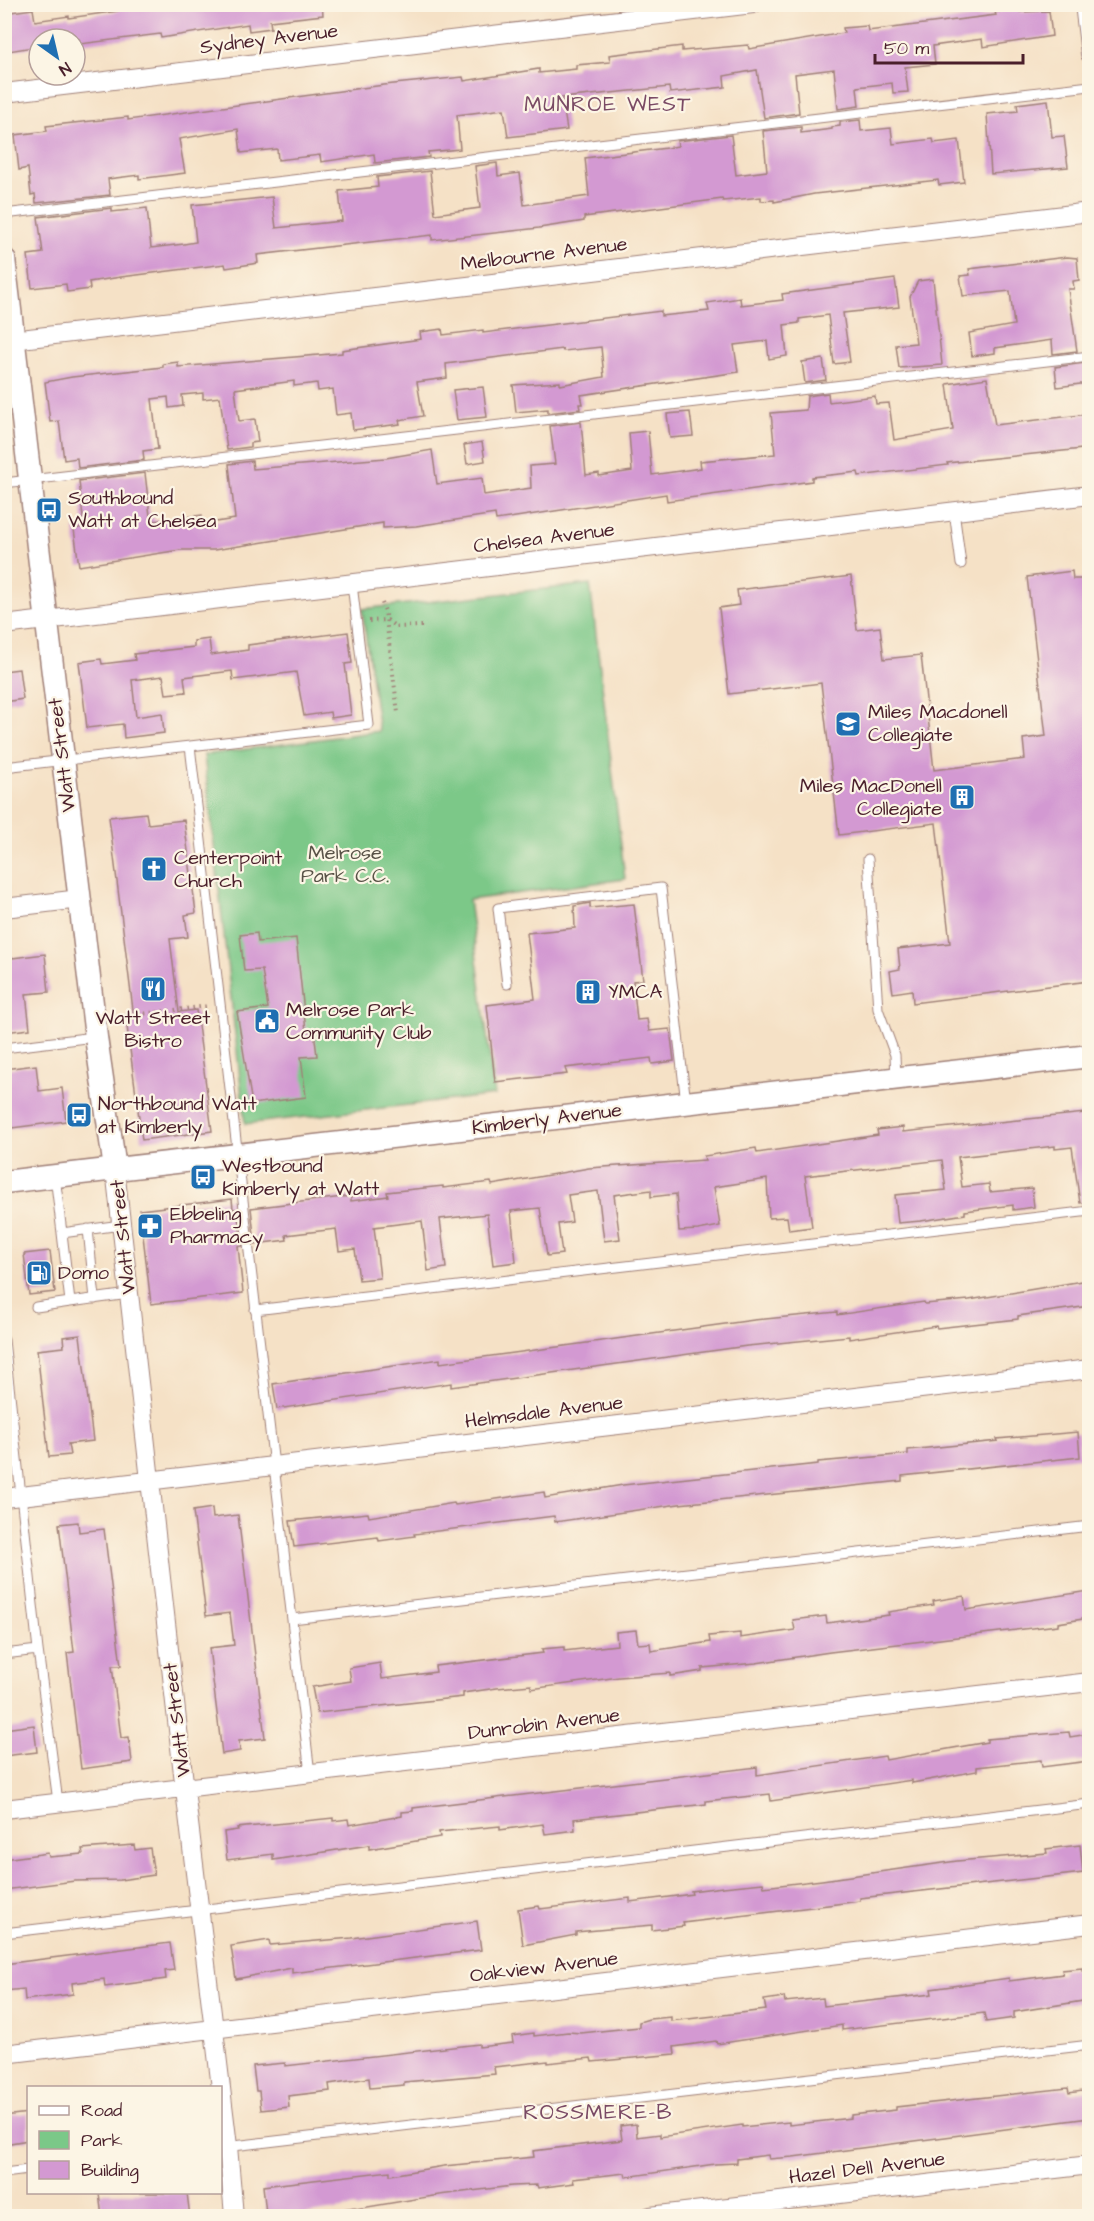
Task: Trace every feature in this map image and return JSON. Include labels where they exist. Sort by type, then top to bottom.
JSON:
[{"type":"street","name":"Sydney Avenue","points":[[4,93],[753,4]]},
{"type":"street","points":[[1084,4],[1089,54]]},
{"type":"street","name":"Melbourne Avenue","points":[[9,340],[1089,212]]},
{"type":"street","name":"Watt Street","points":[[4,259],[9,340],[32,480],[62,760],[96,1037],[115,1169],[219,2086]]},
{"type":"street","name":"Chelsea Avenue","points":[[4,625],[1089,495]]},
{"type":"street","points":[[4,908],[80,899]]},
{"type":"street","name":"Kimberly Avenue","points":[[4,1182],[1089,1056]]},
{"type":"street","name":"Helmsdale Avenue","points":[[13,1497],[1089,1369]]},
{"type":"street","name":"Dunrobin Avenue","points":[[4,1809],[185,1790],[1089,1682]]},
{"type":"street","name":"Oakview Avenue","points":[[4,2054],[1089,1924]]},
{"type":"street","name":"Watt Street","points":[[222,2123],[234,2217]]},
{"type":"street","name":"Hazel Dell Avenue","points":[[650,2217],[1089,2165]]},
{"type":"lane","points":[[4,214],[1089,86]]},
{"type":"lane","points":[[4,483],[1089,356]]},
{"type":"lane","points":[[954,511],[961,564]]},
{"type":"lane","points":[[4,767],[369,725],[352,584]]},
{"type":"lane","points":[[190,746],[310,1774]]},
{"type":"lane","points":[[868,859],[878,1009],[895,1055],[896,1078]]},
{"type":"lane","points":[[507,984],[498,908],[661,888],[686,1103]]},
{"type":"lane","points":[[4,1048],[96,1037]]},
{"type":"lane","points":[[55,1176],[70,1302]]},
{"type":"lane","points":[[255,1310],[1089,1211]]},
{"type":"lane","points":[[62,1233],[121,1225]]},
{"type":"lane","points":[[88,1229],[94,1299]]},
{"type":"lane","points":[[36,1307],[129,1294]]},
{"type":"lane","points":[[5,1341],[13,1497],[38,1650],[58,1802]]},
{"type":"lane","points":[[292,1619],[1089,1526]]},
{"type":"lane","points":[[4,1654],[38,1650]]},
{"type":"lane","points":[[4,1933],[1089,1804]]},
{"type":"lane","points":[[224,2147],[1089,2045]]},
{"type":"lane","points":[[4,2173],[27,2170]]},
{"type":"path","points":[[382,603],[387,620],[398,713]]},
{"type":"path","points":[[369,621],[387,620],[396,627],[423,626]]},
{"type":"path","points":[[115,1017],[220,1004]]},
{"type":"green space","name":"Melrose Park C.C.","points":[[590,584],[625,879],[469,900],[495,1095],[245,1124],[204,755],[379,731],[362,609]]},
{"type":"building","points":[[118,4],[322,4],[323,15],[270,21],[271,28],[249,31],[248,24],[161,38],[160,34],[87,43],[87,27],[27,27],[27,48],[9,51],[4,13],[33,9],[35,21],[118,11]]},
{"type":"building","points":[[1020,9],[1020,12],[1049,11],[1052,36],[983,47],[982,39],[933,46],[935,64],[905,67],[908,92],[893,93],[892,83],[857,87],[859,106],[838,109],[834,69],[795,74],[799,113],[764,118],[757,70],[724,76],[725,87],[670,93],[669,87],[562,98],[567,130],[508,137],[504,109],[457,115],[460,149],[428,152],[429,157],[375,163],[374,154],[321,162],[320,155],[278,160],[277,149],[241,153],[238,129],[179,139],[185,173],[139,179],[139,175],[108,179],[110,195],[36,203],[35,194],[31,195],[28,168],[19,170],[15,135],[47,131],[46,126],[128,117],[128,120],[384,85],[463,77],[464,81],[539,69],[539,73],[576,69],[576,65],[610,62],[609,55],[682,46],[682,51],[748,45],[749,49],[844,33],[843,28],[867,26],[868,31],[996,15],[995,12]]},
{"type":"building","points":[[1048,100],[1052,137],[1064,136],[1068,167],[991,174],[987,114],[1018,111],[1017,104]]},
{"type":"building","points":[[860,120],[861,131],[891,128],[893,144],[933,139],[934,143],[959,140],[964,182],[939,185],[938,180],[814,194],[774,202],[774,200],[761,201],[761,197],[723,201],[722,199],[584,217],[584,221],[539,228],[432,240],[432,235],[257,255],[258,263],[226,268],[225,264],[121,277],[89,282],[90,289],[67,292],[66,284],[32,288],[28,255],[43,253],[38,217],[112,208],[112,212],[147,208],[151,248],[196,242],[192,205],[272,197],[276,228],[342,221],[339,191],[378,187],[377,177],[430,171],[435,214],[480,208],[475,166],[497,163],[498,176],[520,173],[524,205],[589,196],[585,158],[667,148],[678,146],[677,141],[731,135],[736,175],[767,171],[763,131],[801,127],[801,133],[832,129],[832,127],[840,126],[840,122]]},
{"type":"building","points":[[1067,257],[1077,258],[1079,280],[1073,281],[1074,289],[1068,289],[1077,351],[1053,354],[1052,340],[995,348],[995,353],[972,356],[969,333],[1014,325],[1010,291],[963,296],[960,276],[970,275],[969,269]]},
{"type":"building","points":[[895,279],[899,307],[843,313],[850,362],[834,364],[828,315],[799,319],[799,323],[784,325],[787,356],[769,359],[767,341],[734,345],[738,372],[581,395],[583,404],[579,404],[580,409],[548,413],[548,409],[516,412],[513,385],[560,382],[560,385],[604,377],[601,347],[563,351],[562,349],[446,364],[447,378],[417,382],[423,416],[399,420],[400,424],[353,430],[351,413],[336,415],[333,389],[318,391],[317,383],[294,386],[294,381],[235,389],[239,421],[255,419],[258,442],[250,443],[250,447],[227,450],[220,397],[203,399],[203,393],[182,395],[183,406],[169,408],[168,397],[152,399],[158,449],[143,451],[144,460],[78,468],[77,458],[64,460],[59,421],[50,422],[45,382],[72,377],[163,367],[163,364],[178,362],[178,367],[342,353],[342,350],[421,339],[420,332],[442,329],[443,335],[483,330],[483,333],[661,311],[661,316],[709,311],[707,303],[740,298],[741,305],[783,300],[782,294]]},
{"type":"building","points":[[933,279],[942,365],[899,368],[896,345],[916,343],[910,297],[918,281]]},
{"type":"building","points":[[823,359],[826,380],[805,383],[802,362]]},
{"type":"building","points":[[1085,363],[1088,383],[1057,387],[1055,367]]},
{"type":"building","points":[[987,378],[995,425],[1089,414],[1089,444],[1082,445],[1082,449],[947,463],[948,465],[859,476],[858,472],[812,477],[812,481],[667,501],[666,494],[496,520],[495,514],[416,526],[383,528],[383,523],[214,550],[180,550],[79,566],[74,529],[84,527],[79,481],[145,473],[150,516],[153,516],[154,521],[202,515],[203,524],[235,519],[229,464],[252,461],[253,469],[386,458],[432,450],[437,484],[482,478],[484,495],[531,488],[530,466],[555,464],[550,426],[581,422],[586,475],[599,473],[599,476],[632,471],[629,433],[648,431],[652,475],[701,468],[700,461],[775,454],[771,413],[806,410],[807,396],[828,393],[829,402],[875,396],[876,404],[889,403],[894,440],[953,430],[947,384]]},
{"type":"building","points":[[483,387],[487,417],[457,420],[453,390]]},
{"type":"building","points":[[690,412],[693,436],[670,438],[667,414]]},
{"type":"building","points":[[482,442],[485,461],[467,464],[464,445]]},
{"type":"building","name":"Miles MacDonell Collegiate","points":[[1072,571],[1073,579],[1083,579],[1089,634],[1089,981],[913,1003],[912,990],[893,993],[890,971],[900,969],[898,949],[950,943],[936,823],[839,835],[821,683],[729,694],[719,608],[739,605],[737,590],[851,576],[857,630],[880,627],[884,659],[921,655],[934,770],[1025,759],[1023,739],[1046,736],[1027,577]]},
{"type":"building","points":[[348,632],[352,663],[345,664],[351,715],[331,718],[330,712],[304,716],[296,672],[233,680],[232,671],[184,677],[186,692],[166,694],[163,676],[132,680],[136,717],[162,713],[164,733],[124,738],[123,724],[87,728],[79,662],[101,659],[102,664],[135,660],[134,654],[194,647],[194,641],[209,639],[211,655],[248,650],[248,645]]},
{"type":"building","points":[[19,669],[23,699],[4,702],[4,671]]},
{"type":"building","points":[[146,813],[148,824],[184,820],[196,913],[185,915],[188,937],[170,939],[179,1012],[196,1010],[212,1131],[142,1140],[126,1019],[134,1018],[109,817]]},
{"type":"building","name":"YMCA","points":[[590,903],[590,908],[634,904],[643,980],[633,981],[637,1020],[647,1019],[649,1031],[670,1029],[674,1061],[652,1064],[651,1058],[565,1068],[567,1074],[495,1082],[487,1005],[535,999],[527,933],[575,928],[574,906]]},
{"type":"building","name":"Melrose Park Community Club","points":[[257,933],[258,942],[296,938],[306,1031],[314,1031],[317,1056],[301,1057],[306,1097],[252,1104],[237,1012],[268,1008],[262,970],[244,971],[240,935]]},
{"type":"building","points":[[45,954],[49,992],[26,994],[30,1029],[4,1032],[4,959]]},
{"type":"building","points":[[36,1065],[39,1091],[62,1088],[66,1121],[4,1129],[4,1069]]},
{"type":"building","points":[[1085,1113],[1089,1157],[1089,1202],[1080,1203],[1072,1147],[1055,1149],[1055,1146],[958,1157],[962,1187],[989,1184],[990,1192],[1032,1188],[1034,1207],[1013,1210],[1013,1205],[898,1223],[895,1195],[946,1190],[942,1160],[805,1176],[812,1227],[789,1230],[787,1217],[769,1218],[767,1179],[714,1187],[720,1226],[698,1230],[679,1231],[676,1194],[651,1197],[651,1190],[614,1195],[620,1239],[604,1241],[598,1191],[568,1195],[572,1222],[558,1224],[562,1254],[547,1256],[540,1208],[511,1211],[516,1262],[493,1265],[487,1214],[440,1219],[446,1268],[428,1271],[422,1221],[374,1227],[380,1278],[359,1280],[355,1249],[339,1251],[336,1229],[286,1235],[287,1240],[255,1244],[251,1208],[351,1196],[351,1201],[388,1196],[387,1192],[443,1186],[443,1188],[491,1182],[492,1185],[589,1168],[705,1160],[704,1156],[756,1148],[757,1153],[878,1135],[877,1130],[903,1127],[903,1132]]},
{"type":"building","points":[[232,1199],[233,1209],[237,1209],[242,1246],[238,1246],[243,1293],[151,1304],[140,1210]]},
{"type":"building","name":"Domo","points":[[50,1251],[55,1292],[29,1295],[24,1254]]},
{"type":"building","points":[[1089,1280],[1089,1306],[1018,1316],[1018,1319],[937,1328],[936,1326],[849,1339],[849,1336],[747,1346],[451,1387],[451,1383],[277,1409],[273,1384],[440,1359],[440,1363],[754,1320],[837,1312],[837,1315],[924,1302],[925,1304],[969,1300]]},
{"type":"building","points":[[80,1335],[93,1441],[68,1444],[70,1455],[49,1457],[37,1350],[64,1347],[63,1337]]},
{"type":"building","points":[[1078,1432],[1080,1457],[902,1476],[902,1481],[679,1504],[555,1522],[554,1516],[414,1534],[415,1536],[379,1541],[378,1537],[294,1547],[290,1521],[368,1513],[369,1517],[454,1503],[455,1505],[544,1492],[545,1498],[623,1485],[908,1454],[908,1450],[998,1441],[997,1439]]},
{"type":"building","points":[[212,1508],[213,1518],[238,1515],[265,1738],[239,1741],[240,1751],[222,1754],[209,1648],[234,1645],[230,1613],[206,1616],[193,1511]]},
{"type":"building","points":[[78,1522],[79,1532],[104,1529],[121,1666],[112,1666],[121,1738],[129,1737],[132,1762],[81,1769],[67,1653],[74,1652],[59,1524]]},
{"type":"building","points":[[1089,1591],[1089,1618],[1058,1623],[1058,1625],[702,1668],[702,1671],[670,1676],[670,1673],[619,1677],[531,1689],[531,1685],[497,1688],[463,1693],[463,1697],[317,1713],[312,1687],[351,1681],[349,1668],[380,1663],[382,1679],[436,1672],[435,1666],[543,1653],[542,1649],[564,1647],[564,1651],[617,1645],[616,1632],[636,1630],[638,1644],[650,1643],[651,1651],[710,1642],[709,1636],[740,1633],[740,1638],[795,1630],[793,1620],[826,1616],[827,1623],[889,1615],[888,1612],[934,1605],[933,1601],[964,1596],[966,1610]]},
{"type":"building","points":[[34,1725],[37,1752],[4,1756],[4,1729]]},
{"type":"building","points":[[1069,1732],[1070,1737],[1089,1734],[1089,1761],[1042,1767],[1041,1760],[977,1767],[977,1771],[912,1783],[912,1780],[771,1801],[770,1794],[706,1801],[706,1804],[574,1819],[575,1830],[545,1834],[543,1824],[500,1830],[500,1826],[439,1832],[440,1837],[369,1849],[369,1845],[273,1860],[273,1854],[227,1860],[224,1832],[238,1830],[237,1828],[333,1818],[333,1821],[348,1819],[349,1825],[402,1816],[402,1812],[413,1811],[413,1808],[757,1767],[757,1775],[885,1756],[886,1760],[987,1742],[987,1739]]},
{"type":"building","points":[[134,1845],[135,1850],[150,1848],[154,1875],[120,1880],[75,1881],[4,1890],[4,1859],[48,1853],[49,1857],[83,1854],[82,1849]]},
{"type":"building","points":[[1080,1845],[1083,1873],[860,1898],[860,1901],[683,1923],[684,1926],[652,1930],[652,1925],[576,1932],[576,1935],[523,1945],[518,1909],[539,1906],[540,1909],[630,1898],[630,1902],[692,1894],[691,1891],[763,1883],[764,1887],[957,1861],[1047,1853],[1046,1849]]},
{"type":"building","points":[[477,1921],[481,1950],[292,1973],[292,1968],[236,1979],[231,1946],[269,1940],[270,1945],[352,1938]]},
{"type":"building","points":[[170,1943],[174,1970],[165,1971],[166,1979],[105,1987],[104,1979],[72,1983],[73,1994],[25,2000],[24,1989],[4,1991],[4,1964]]},
{"type":"building","points":[[1082,1968],[1082,1971],[1089,1970],[1089,2000],[1014,2012],[1014,2018],[986,2022],[984,2013],[842,2030],[842,2025],[717,2044],[716,2041],[674,2047],[675,2054],[592,2062],[591,2058],[548,2063],[548,2061],[494,2067],[495,2074],[404,2082],[404,2085],[370,2088],[369,2078],[329,2084],[330,2091],[288,2096],[289,2107],[261,2110],[259,2091],[256,2091],[253,2066],[285,2063],[285,2066],[479,2044],[479,2047],[513,2043],[512,2036],[534,2033],[534,2036],[639,2027],[639,2022],[649,2019],[671,2017],[671,2021],[766,2010],[764,2000],[784,1997],[785,2002],[823,1998],[824,2006],[932,1994],[931,1989],[1009,1978],[1009,1981],[1063,1974],[1062,1970]]},
{"type":"building","points":[[1068,2088],[1069,2093],[1089,2090],[1089,2118],[793,2157],[769,2159],[768,2155],[737,2159],[737,2163],[626,2177],[625,2173],[573,2179],[574,2183],[538,2188],[537,2185],[512,2186],[439,2195],[290,2217],[284,2217],[284,2211],[266,2213],[263,2186],[390,2171],[390,2175],[444,2166],[534,2157],[533,2151],[622,2140],[620,2126],[636,2124],[637,2137],[660,2134],[660,2137],[742,2125],[742,2127],[789,2122],[789,2125],[851,2118],[851,2115],[896,2110],[896,2107]]},
{"type":"building","points":[[27,2113],[27,2140],[4,2144],[4,2116]]},
{"type":"building","points":[[99,2194],[187,2194],[190,2217],[102,2217]]},
{"type":"place","name":"Southbound Watt at Chelsea","points":[[49,510]]},
{"type":"place","name":"Miles Macdonell Collegiate","points":[[848,724]]},
{"type":"place","name":"Miles MacDonell Collegiate","points":[[962,797]]},
{"type":"place","name":"Centerpoint Church","points":[[154,869]]},
{"type":"place","name":"Watt Street Bistro","points":[[153,989]]},
{"type":"place","name":"YMCA","points":[[588,992]]},
{"type":"place","name":"Melrose Park Community Club","points":[[267,1021]]},
{"type":"place","name":"Northbound Watt at Kimberly","points":[[79,1115]]},
{"type":"place","name":"Westbound Kimberly at Watt","points":[[203,1177]]},
{"type":"place","name":"Ebbeling Pharmacy","points":[[150,1226]]},
{"type":"place","name":"Domo","points":[[39,1273]]},
{"type":"district","name":"MUNROE WEST","points":[[608,104]]},
{"type":"district","name":"ROSSMERE–B","points":[[598,2112]]}]
